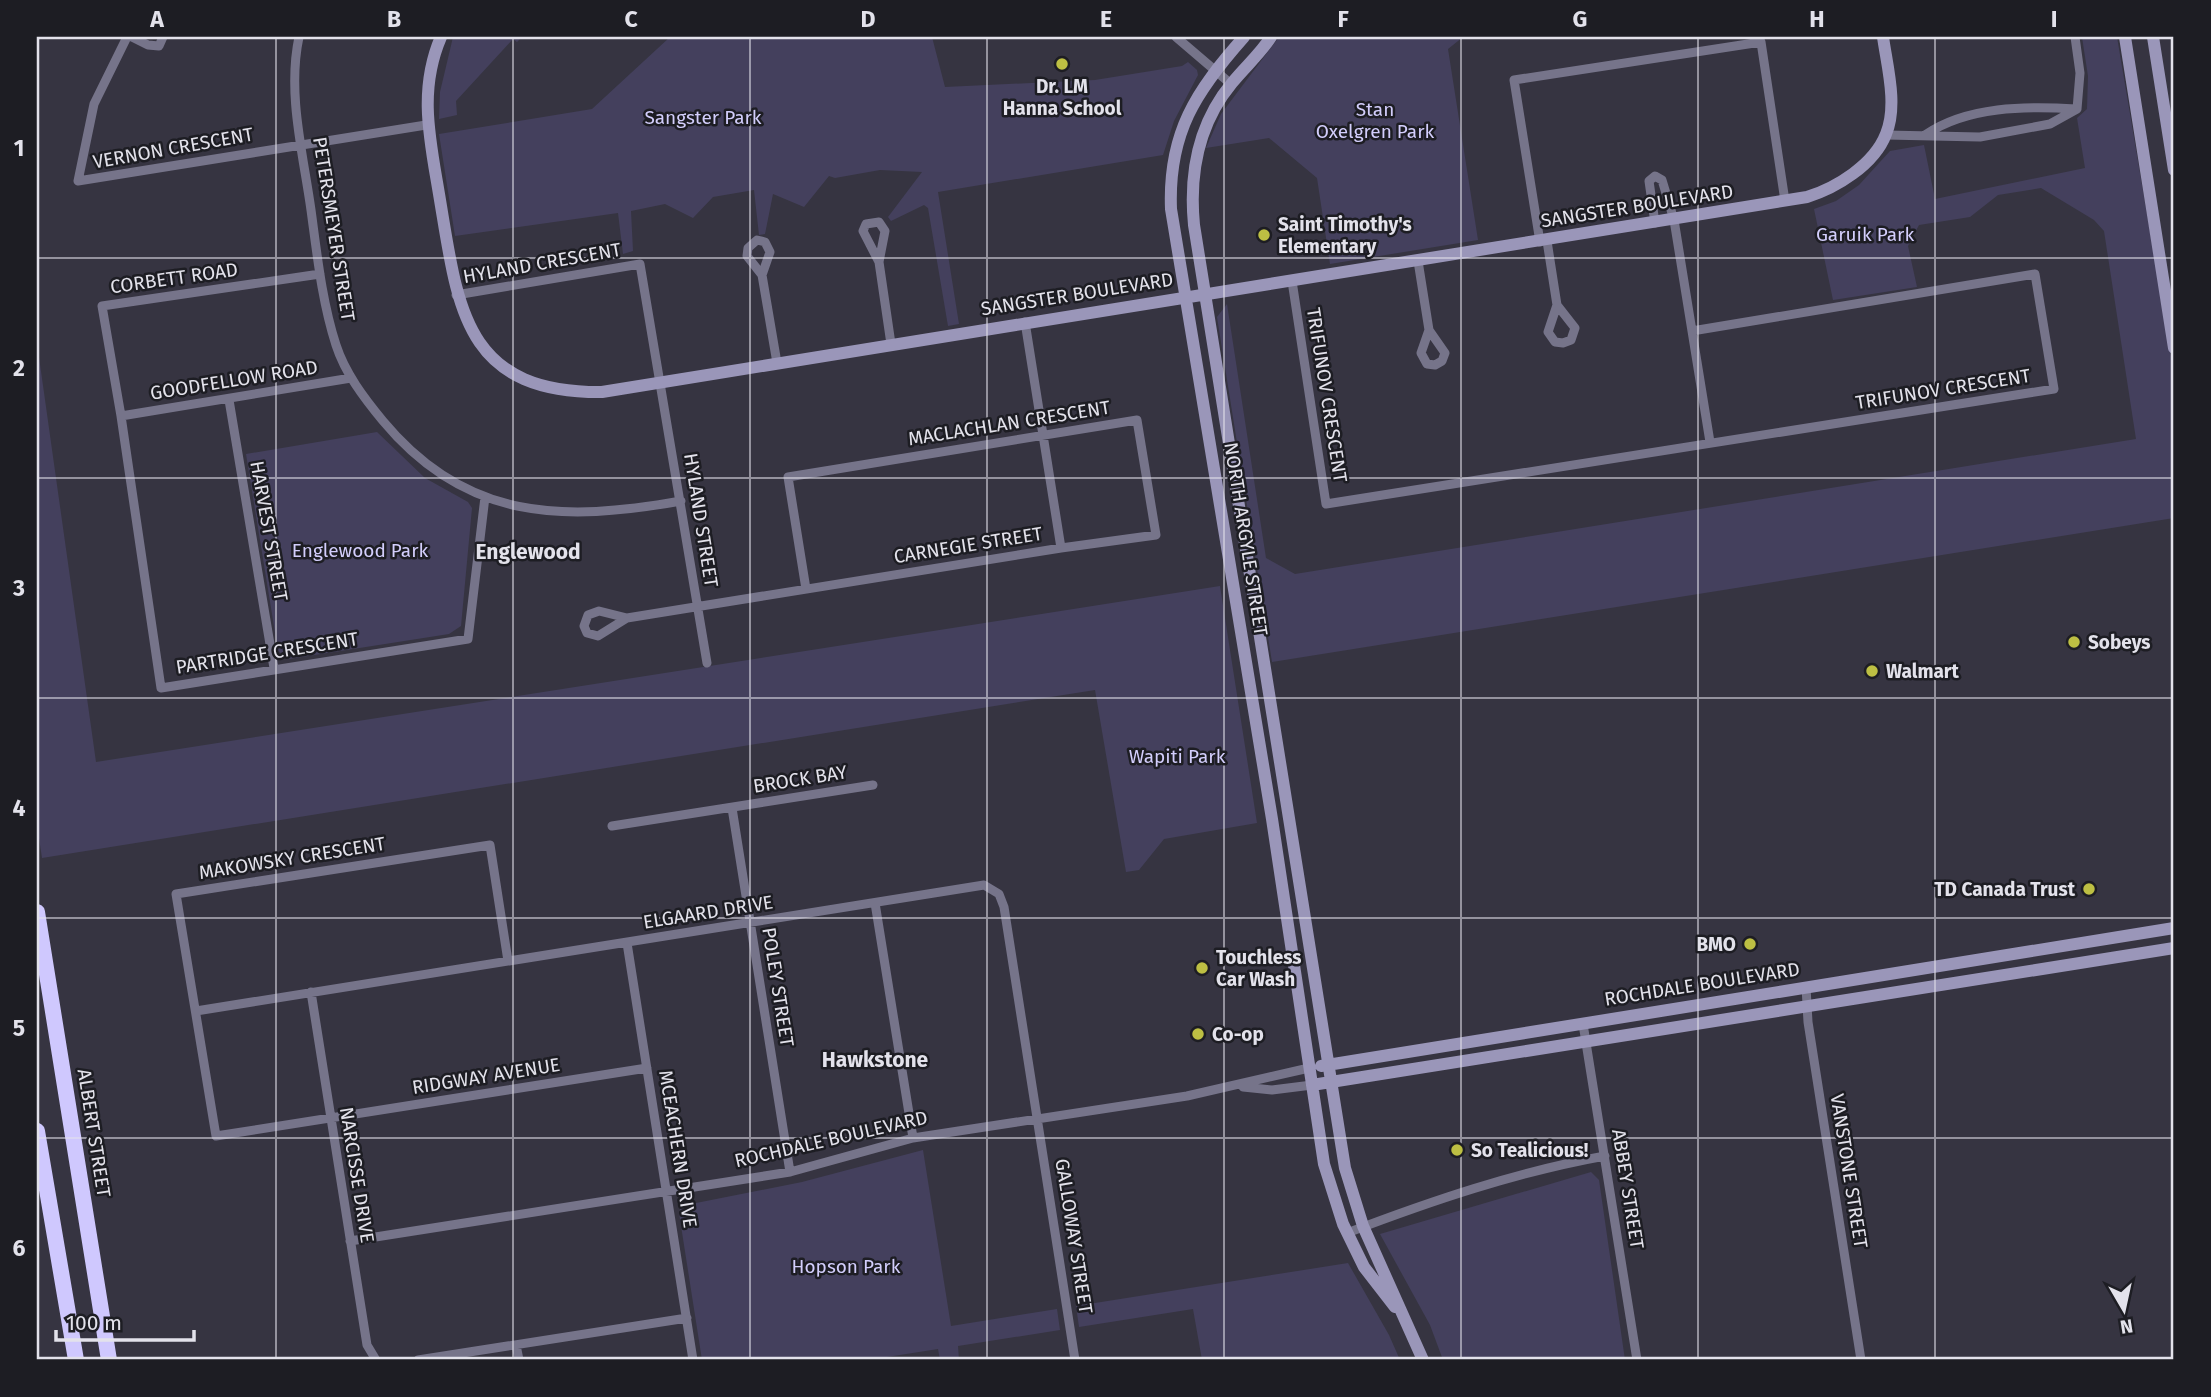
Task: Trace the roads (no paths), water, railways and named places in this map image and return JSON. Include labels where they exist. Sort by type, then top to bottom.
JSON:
[{"type":"highway","name":"ALBERT STREET","points":[[37,912],[109,1360]]},
{"type":"highway","points":[[37,1131],[76,1360]]},
{"type":"highway","points":[[100,1301],[118,1360]]},
{"type":"street","name":"VERNON CRESCENT","points":[[127,37],[94,104],[78,181],[426,125]]},
{"type":"street","points":[[132,37],[148,45],[159,46],[163,37]]},
{"type":"street","name":"PETERSMEYER STREET","points":[[299,37],[295,54],[295,98],[320,274],[336,345],[351,378],[400,441],[436,472],[485,497],[566,514],[619,512],[681,501]]},
{"type":"street","name":"SANGSTER BOULEVARD","points":[[442,37],[428,93],[426,125],[456,295],[467,324],[485,349],[523,379],[549,389],[578,392],[603,392],[1785,201],[1824,192],[1842,182],[1872,155],[1886,135]]},
{"type":"street","points":[[1176,37],[1231,84]]},
{"type":"street","name":"NORTH ARGYLE STREET","points":[[1244,37],[1214,70],[1183,123],[1173,162],[1171,209],[1272,819],[1324,1164],[1347,1233],[1364,1267],[1402,1315]]},
{"type":"street","name":"NORTH ARGYLE STREET","points":[[1270,37],[1231,84],[1206,126],[1193,172],[1194,225],[1307,916],[1345,1168],[1363,1226],[1402,1315]]},
{"type":"street","points":[[1883,37],[1891,101],[1886,135],[1925,135],[1949,139],[2018,132],[2050,124],[2077,109]]},
{"type":"street","points":[[2075,37],[2080,73],[2077,109]]},
{"type":"street","points":[[2125,37],[2174,348]]},
{"type":"street","points":[[2152,37],[2174,170]]},
{"type":"street","points":[[1557,305],[1514,80],[1762,42],[1785,201]]},
{"type":"street","points":[[1925,135],[1942,123],[2004,110],[2077,109]]},
{"type":"street","points":[[1656,223],[1649,181],[1655,176],[1662,180],[1674,220],[1710,442]]},
{"type":"street","points":[[1418,261],[1429,330]]},
{"type":"street","points":[[878,262],[891,344]]},
{"type":"street","name":"HYLAND CRESCENT","points":[[456,295],[640,264],[660,382]]},
{"type":"street","name":"CORBETT ROAD","points":[[121,416],[102,306],[320,274]]},
{"type":"street","name":"TRIFUNOV CRESCENT","points":[[1292,281],[1326,504],[2054,389],[2035,274],[1692,331]]},
{"type":"street","points":[[762,275],[777,363]]},
{"type":"street","name":"CARNEGIE STREET","points":[[627,618],[1061,548],[1025,322]]},
{"type":"street","name":"GOODFELLOW ROAD","points":[[121,416],[351,378]]},
{"type":"street","name":"HYLAND STREET","points":[[660,382],[707,663]]},
{"type":"street","name":"HARVEST STREET","points":[[229,400],[274,668]]},
{"type":"street","name":"PARTRIDGE CRESCENT","points":[[121,416],[161,688],[468,639],[485,497]]},
{"type":"street","name":"MACLACHLAN CRESCENT","points":[[806,589],[788,477],[1137,420],[1156,535],[1061,548]]},
{"type":"street","name":"BROCK BAY","points":[[612,826],[873,785]]},
{"type":"street","name":"POLEY STREET","points":[[732,807],[790,1172]]},
{"type":"street","name":"MAKOWSKY CRESCENT","points":[[331,1118],[216,1136],[176,894],[490,845],[508,961]]},
{"type":"street","name":"ELGAARD DRIVE","points":[[196,1011],[984,885],[999,894],[1004,907],[1038,1118]]},
{"type":"street","points":[[875,903],[913,1138]]},
{"type":"street","name":"ROCHDALE BOULEVARD","points":[[350,1241],[790,1172],[913,1138],[1238,1086],[1268,1075],[2174,928]]},
{"type":"street","name":"MCEACHERN DRIVE","points":[[627,943],[693,1360]]},
{"type":"street","name":"ROCHDALE BOULEVARD","points":[[1238,1086],[1272,1090],[1312,1085],[2174,948]]},
{"type":"street","name":"VANSTONE STREET","points":[[1806,987],[1861,1360]]},
{"type":"street","name":"NARCISSE DRIVE","points":[[311,992],[366,1345],[376,1360]]},
{"type":"street","name":"ABBEY STREET","points":[[1583,1024],[1637,1360]]},
{"type":"street","name":"RIDGWAY AVENUE","points":[[331,1118],[647,1068]]},
{"type":"street","name":"GALLOWAY STREET","points":[[1038,1118],[1075,1360]]},
{"type":"street","points":[[1347,1233],[1520,1174],[1605,1156]]},
{"type":"street","points":[[1402,1315],[1423,1360]]},
{"type":"street","points":[[418,1360],[687,1318]]},
{"type":"street","points":[[516,1345],[519,1360]]},
{"type":"place","name":"Dr. LM Hanna School","points":[[1062,64]]},
{"type":"place","name":"Saint Timothy's Elementary","points":[[1264,235]]},
{"type":"place","name":"Sobeys","points":[[2074,642]]},
{"type":"place","name":"Walmart","points":[[1872,671]]},
{"type":"place","name":"TD Canada Trust","points":[[2089,889]]},
{"type":"place","name":"BMO","points":[[1750,944]]},
{"type":"place","name":"Touchless Car Wash","points":[[1202,968]]},
{"type":"place","name":"Co-op","points":[[1198,1034]]},
{"type":"place","name":"So Tealicious!","points":[[1457,1150]]},
{"type":"district","name":"Englewood","points":[[528,552]]},
{"type":"district","name":"Hawkstone","points":[[875,1060]]},
{"type":"park label","name":"Sangster Park","points":[[703,117]]},
{"type":"park label","name":"Stan Oxelgren Park","points":[[1375,120]]},
{"type":"park label","name":"Garuik Park","points":[[1865,234]]},
{"type":"park label","name":"Englewood Park","points":[[360,550]]},
{"type":"park label","name":"Wapiti Park","points":[[1177,756]]},
{"type":"park label","name":"Hopson Park","points":[[846,1266]]}]
